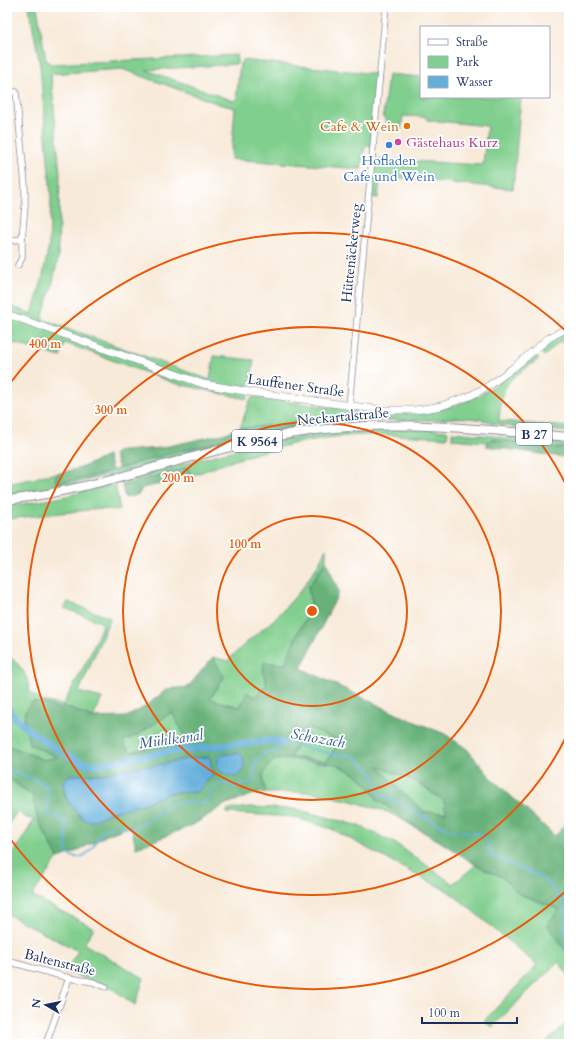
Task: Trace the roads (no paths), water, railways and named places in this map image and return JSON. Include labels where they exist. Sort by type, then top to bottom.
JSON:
[{"type":"main road","name":"Neckartalstraße","points":[[7,500],[77,487],[267,438],[324,429],[396,425],[459,428],[569,438]]},
{"type":"street","name":"Hüttenäckerweg","points":[[349,406],[386,7]]},
{"type":"street","points":[[7,91],[16,92],[25,186],[22,258],[18,265]]},
{"type":"street","points":[[7,241],[22,239]]},
{"type":"street","name":"Lauffener Straße","points":[[7,314],[203,384],[382,410],[415,410],[441,406],[470,396],[490,386],[549,338],[569,327]]},
{"type":"street","name":"Baltenstraße","points":[[7,962],[69,978],[93,982],[106,987]]},
{"type":"street","points":[[46,1044],[69,978]]},
{"type":"water","points":[[238,753],[242,755],[244,762],[244,770],[240,775],[236,777],[219,771],[217,764],[219,755]]},
{"type":"water","points":[[210,757],[213,775],[197,792],[169,793],[142,804],[112,812],[92,821],[86,821],[73,808],[63,787],[63,781],[69,775],[106,774],[123,769],[163,764],[189,758]]},
{"type":"waterway","name":"Mühlkanal","points":[[7,708],[24,726],[57,750]]},
{"type":"waterway","name":"Mühlkanal","points":[[65,754],[83,763],[96,765],[166,752],[267,741],[282,743]]},
{"type":"waterway","name":"Schozach","points":[[7,769],[36,780],[47,786],[48,815],[62,818],[66,823],[66,853],[74,857],[80,857],[89,852],[96,843],[103,829],[110,827],[133,828],[151,819],[170,804],[186,802],[202,804],[207,802],[213,788],[221,783],[238,786],[245,785],[253,781],[256,760],[264,753],[277,750],[282,743],[336,755],[354,755],[373,774],[380,793],[386,798],[395,801],[447,829],[482,834],[488,843],[491,856],[539,876],[565,904],[567,917],[564,935],[567,939],[565,947],[569,955]]},
{"type":"place","name":"Cafe & Wein","points":[[407,126]]},
{"type":"place","name":"Gästehaus Kurz","points":[[398,142]]},
{"type":"place","name":"Hofladen Cafe und Wein","points":[[389,145]]}]
